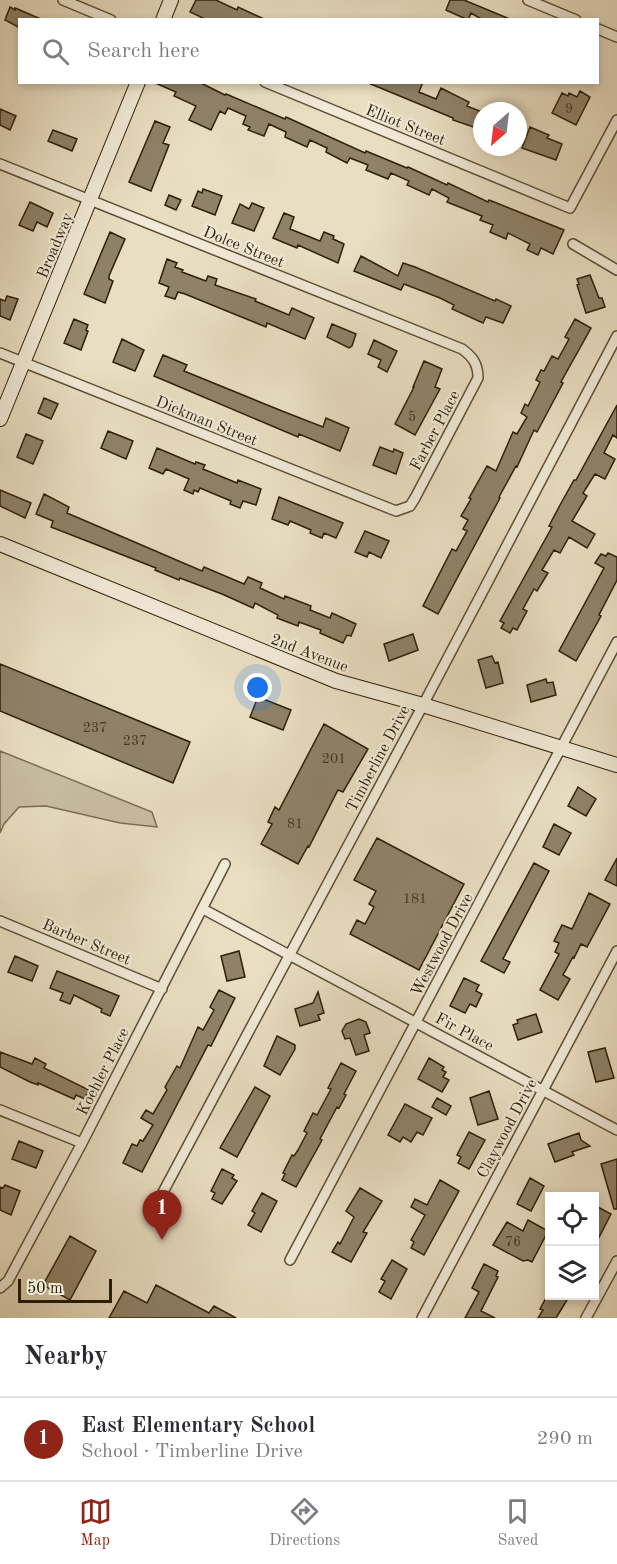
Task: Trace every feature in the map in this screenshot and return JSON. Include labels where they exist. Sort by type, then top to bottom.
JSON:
[{"type":"street","points":[[63,0],[106,18]]},
{"type":"street","points":[[164,18],[171,0]]},
{"type":"street","points":[[528,0],[571,18]]},
{"type":"street","points":[[599,29],[617,37]]},
{"type":"street","name":"Broadway","points":[[0,419],[137,84]]},
{"type":"street","name":"Elliot Street","points":[[270,84],[570,207],[617,120]]},
{"type":"street","name":"Dolce Street","points":[[0,164],[462,349],[473,359]]},
{"type":"street","points":[[573,244],[617,270]]},
{"type":"street","name":"Timberline Drive","points":[[162,1194],[617,336]]},
{"type":"street","name":"Dickman Street","points":[[0,352],[390,510],[403,509]]},
{"type":"street","name":"Farber Place","points":[[403,509],[410,506],[415,498],[478,378],[477,365],[473,359]]},
{"type":"street","name":"2nd Avenue","points":[[0,544],[336,681],[423,705],[617,765]]},
{"type":"street","name":"Westwood Drive","points":[[290,1260],[617,642]]},
{"type":"street","name":"Koehler Place","points":[[0,1288],[8,1281],[82,1143],[204,909],[225,864]]},
{"type":"street","name":"Fir Place","points":[[204,909],[617,1130]]},
{"type":"street","name":"Barber Street","points":[[0,921],[162,989]]},
{"type":"street","name":"Claywood Drive","points":[[422,1318],[617,951]]},
{"type":"street","points":[[0,1110],[82,1143]]},
{"type":"street","points":[[586,1318],[617,1261]]},
{"type":"shaded area","points":[[0,751],[152,812],[157,827],[120,823],[46,806],[19,807],[4,824],[0,833]]},
{"type":"building","points":[[196,0],[216,0],[262,18],[203,18],[190,12]]},
{"type":"building","points":[[450,0],[464,0],[507,18],[480,18],[471,13],[469,18],[464,18],[446,10]]},
{"type":"building","points":[[10,7],[38,18],[18,18],[18,27],[5,20]]},
{"type":"building","points":[[158,84],[203,84],[285,119],[286,117],[365,153],[366,151],[408,167],[488,202],[489,200],[564,230],[553,254],[541,248],[538,255],[527,250],[530,244],[508,233],[506,239],[490,232],[493,225],[480,220],[482,216],[447,202],[449,198],[432,189],[429,195],[407,185],[409,181],[391,173],[388,179],[366,170],[368,165],[350,158],[347,163],[326,152],[327,148],[310,140],[307,147],[285,137],[286,132],[269,124],[264,136],[248,130],[250,127],[243,124],[246,116],[228,108],[225,114],[220,111],[211,130],[189,120],[196,106],[174,96],[176,92]]},
{"type":"building","points":[[371,84],[422,84],[419,92],[436,99],[441,88],[469,102],[467,106],[473,108],[473,127],[453,120],[453,118]]},
{"type":"building","points":[[580,91],[590,97],[576,125],[552,113],[562,93],[568,96],[569,93],[577,97]]},
{"type":"building","points":[[0,109],[16,116],[10,130],[0,125]]},
{"type":"building","points":[[155,121],[170,127],[163,143],[169,145],[151,191],[129,182]]},
{"type":"building","points":[[530,127],[549,135],[547,138],[562,144],[556,160],[527,150],[527,135]]},
{"type":"building","points":[[53,130],[77,139],[72,151],[48,141]]},
{"type":"building","points":[[203,189],[222,196],[215,215],[192,206],[198,191],[202,193]]},
{"type":"building","points":[[169,195],[181,200],[176,210],[165,205]]},
{"type":"building","points":[[30,202],[53,213],[47,227],[37,222],[33,231],[19,225]]},
{"type":"building","points":[[252,203],[264,208],[254,231],[232,223],[240,204],[249,209]]},
{"type":"building","points":[[284,213],[294,217],[290,229],[320,241],[324,232],[344,244],[338,263],[298,245],[297,248],[273,238]]},
{"type":"building","points":[[110,232],[125,239],[109,276],[109,279],[113,281],[105,303],[84,294]]},
{"type":"building","points":[[361,256],[398,276],[403,263],[511,306],[503,323],[486,317],[483,323],[452,309],[454,305],[440,298],[404,284],[401,290],[354,271]]},
{"type":"building","points":[[167,259],[177,263],[175,267],[183,270],[182,272],[206,281],[208,276],[217,279],[215,285],[256,299],[255,301],[289,315],[292,308],[314,318],[305,339],[267,323],[266,327],[185,294],[178,292],[175,299],[165,296],[169,287],[159,283]]},
{"type":"building","points":[[590,275],[605,307],[586,313],[577,279]]},
{"type":"building","points":[[7,296],[18,299],[10,320],[0,316],[0,299],[5,301]]},
{"type":"building","points":[[74,319],[88,325],[81,350],[64,343]]},
{"type":"building","points":[[575,319],[591,328],[537,432],[534,430],[517,467],[438,614],[423,606],[452,549],[456,551],[467,531],[463,529],[468,520],[461,516],[471,499],[469,498],[487,466],[496,471],[513,432],[517,434],[527,417],[521,413],[525,404],[528,406],[540,382],[536,380],[541,370],[544,371],[552,356],[558,359],[569,339],[565,337]]},
{"type":"building","points":[[332,324],[356,334],[352,346],[349,348],[327,337]]},
{"type":"building","points":[[122,339],[144,350],[135,371],[113,362]]},
{"type":"building","points":[[374,340],[397,351],[387,372],[378,367],[381,360],[368,354]]},
{"type":"building","points":[[163,355],[187,365],[184,371],[282,411],[323,427],[326,418],[349,428],[340,451],[299,434],[298,437],[154,376]]},
{"type":"building","points":[[424,361],[442,369],[435,387],[440,389],[415,435],[395,424]]},
{"type":"building","points":[[44,398],[58,404],[51,419],[38,413]]},
{"type":"building","points":[[617,405],[617,438],[613,435],[604,453],[615,459],[605,479],[595,474],[583,493],[587,496],[572,521],[595,534],[587,548],[569,537],[560,553],[554,550],[542,570],[548,573],[537,591],[534,589],[523,609],[527,611],[517,630],[513,628],[510,633],[501,628],[504,623],[500,621],[552,527],[549,526],[560,505]]},
{"type":"building","points":[[108,431],[133,441],[126,459],[101,448]]},
{"type":"building","points":[[26,434],[43,441],[33,464],[17,457]]},
{"type":"building","points":[[380,447],[403,453],[396,474],[373,465]]},
{"type":"building","points":[[157,448],[195,464],[196,462],[205,465],[203,469],[237,483],[238,480],[261,489],[256,505],[243,501],[240,508],[230,504],[231,501],[200,488],[198,492],[194,490],[193,494],[184,490],[189,479],[166,469],[163,474],[149,468]]},
{"type":"building","points":[[0,490],[31,503],[25,518],[0,506]]},
{"type":"building","points":[[44,494],[69,507],[67,513],[202,571],[204,567],[244,584],[248,577],[262,583],[260,588],[284,599],[285,596],[311,606],[310,610],[330,618],[332,613],[356,624],[351,636],[347,635],[343,643],[320,633],[321,630],[299,622],[298,626],[277,618],[278,615],[255,603],[253,608],[51,527],[53,521],[36,514]]},
{"type":"building","points":[[279,497],[343,523],[336,538],[324,533],[322,538],[310,533],[311,530],[290,521],[288,525],[272,519]]},
{"type":"building","points":[[365,531],[389,541],[381,558],[369,552],[367,557],[355,552]]},
{"type":"building","points":[[608,553],[617,557],[617,580],[599,615],[601,616],[576,661],[559,651],[604,568],[595,563],[601,554],[606,556]]},
{"type":"building","points":[[413,634],[418,650],[389,661],[384,644]]},
{"type":"building","points":[[492,656],[495,663],[498,662],[503,683],[486,688],[478,660]]},
{"type":"building","points":[[0,664],[190,742],[173,783],[0,711]]},
{"type":"building","points":[[546,679],[547,683],[553,682],[556,695],[531,702],[527,685]]},
{"type":"building","points":[[258,697],[291,710],[283,730],[250,717]]},
{"type":"building","points":[[324,724],[368,749],[343,792],[338,790],[298,864],[261,844],[272,824],[268,822],[275,807],[279,810]]},
{"type":"building","points":[[578,787],[596,799],[586,816],[568,806]]},
{"type":"building","points":[[554,824],[571,833],[559,855],[543,847]]},
{"type":"building","points":[[377,838],[464,884],[419,970],[350,934],[357,920],[365,924],[374,907],[369,904],[376,891],[354,880]]},
{"type":"building","points":[[617,858],[617,886],[605,880]]},
{"type":"building","points":[[534,863],[549,871],[503,959],[510,962],[504,973],[481,961]]},
{"type":"building","points":[[589,893],[610,904],[587,947],[581,944],[563,975],[570,979],[558,1000],[540,990],[559,954],[555,952],[559,943],[554,941],[562,925],[572,929]]},
{"type":"building","points":[[239,951],[245,977],[227,981],[221,956]]},
{"type":"building","points":[[15,956],[38,966],[32,981],[8,972]]},
{"type":"building","points":[[57,971],[119,996],[110,1016],[101,1012],[102,1009],[74,995],[70,1004],[60,1000],[63,993],[50,988]]},
{"type":"building","points":[[464,978],[479,985],[476,991],[482,994],[476,1007],[470,1004],[465,1013],[450,1006]]},
{"type":"building","points":[[219,990],[235,998],[142,1172],[123,1163],[132,1144],[137,1146],[140,1140],[143,1141],[153,1125],[141,1118],[146,1110],[153,1114],[177,1066],[180,1068],[198,1027],[203,1030],[214,1010],[210,1007]]},
{"type":"building","points":[[318,992],[324,1013],[318,1015],[320,1020],[300,1026],[295,1009],[313,1003]]},
{"type":"building","points":[[536,1014],[542,1032],[518,1040],[513,1025],[518,1023],[517,1020]]},
{"type":"building","points":[[359,1019],[366,1022],[370,1033],[364,1035],[369,1051],[356,1055],[350,1038],[345,1039],[342,1031],[346,1024]]},
{"type":"building","points":[[277,1036],[295,1045],[280,1075],[264,1066]]},
{"type":"building","points":[[605,1048],[614,1078],[596,1082],[588,1052]]},
{"type":"building","points":[[0,1052],[32,1064],[35,1058],[46,1064],[44,1068],[89,1090],[85,1099],[76,1095],[74,1099],[38,1083],[38,1085],[30,1082],[0,1067]]},
{"type":"building","points":[[429,1058],[444,1067],[442,1070],[446,1072],[443,1077],[449,1080],[442,1092],[418,1079]]},
{"type":"building","points":[[341,1063],[356,1071],[344,1094],[346,1095],[339,1108],[337,1107],[296,1187],[282,1180],[285,1174],[283,1173],[307,1133],[304,1131],[313,1113],[317,1115],[331,1089],[328,1088]]},
{"type":"building","points":[[255,1087],[270,1096],[237,1157],[220,1148]]},
{"type":"building","points":[[489,1091],[498,1119],[478,1125],[470,1098]]},
{"type":"building","points":[[437,1098],[451,1106],[446,1115],[432,1107]]},
{"type":"building","points":[[405,1104],[432,1118],[423,1135],[417,1132],[411,1142],[403,1137],[400,1142],[388,1135]]},
{"type":"building","points":[[469,1132],[485,1140],[469,1169],[458,1163],[461,1157],[457,1155]]},
{"type":"building","points":[[579,1133],[581,1140],[590,1146],[572,1152],[574,1155],[555,1162],[548,1144]]},
{"type":"building","points":[[19,1141],[43,1151],[36,1168],[12,1159]]},
{"type":"building","points":[[617,1159],[617,1209],[614,1209],[601,1164]]},
{"type":"building","points":[[222,1169],[234,1175],[232,1178],[237,1181],[222,1204],[212,1199],[215,1193],[211,1191]]},
{"type":"building","points":[[530,1178],[544,1186],[531,1211],[517,1204]]},
{"type":"building","points":[[440,1180],[459,1191],[424,1255],[411,1248],[414,1242],[411,1240],[425,1215],[411,1207],[415,1199],[427,1205]]},
{"type":"building","points":[[5,1185],[20,1191],[11,1215],[0,1210],[0,1187],[3,1188]]},
{"type":"building","points":[[360,1188],[382,1201],[363,1232],[367,1233],[351,1262],[332,1252],[338,1242],[340,1244],[354,1217],[346,1211]]},
{"type":"building","points":[[262,1193],[277,1201],[261,1232],[248,1225],[255,1213],[252,1211]]},
{"type":"building","points":[[599,1208],[611,1214],[599,1237]]},
{"type":"building","points":[[528,1220],[545,1229],[545,1237],[532,1262],[523,1261],[493,1245],[507,1222],[523,1231]]},
{"type":"building","points":[[70,1236],[96,1251],[70,1300],[43,1285]]},
{"type":"building","points":[[392,1260],[407,1269],[391,1299],[379,1292],[385,1281],[381,1279]]},
{"type":"building","points":[[484,1264],[498,1271],[496,1276],[498,1277],[481,1311],[495,1318],[465,1318],[479,1292],[472,1288]]},
{"type":"building","points":[[156,1285],[209,1313],[214,1306],[236,1318],[109,1318],[124,1291],[147,1303]]},
{"type":"building","points":[[545,1300],[567,1300],[556,1318],[538,1318],[543,1310],[540,1309]]},
{"type":"place","name":"East Elementary School","points":[[162,1240]]}]
